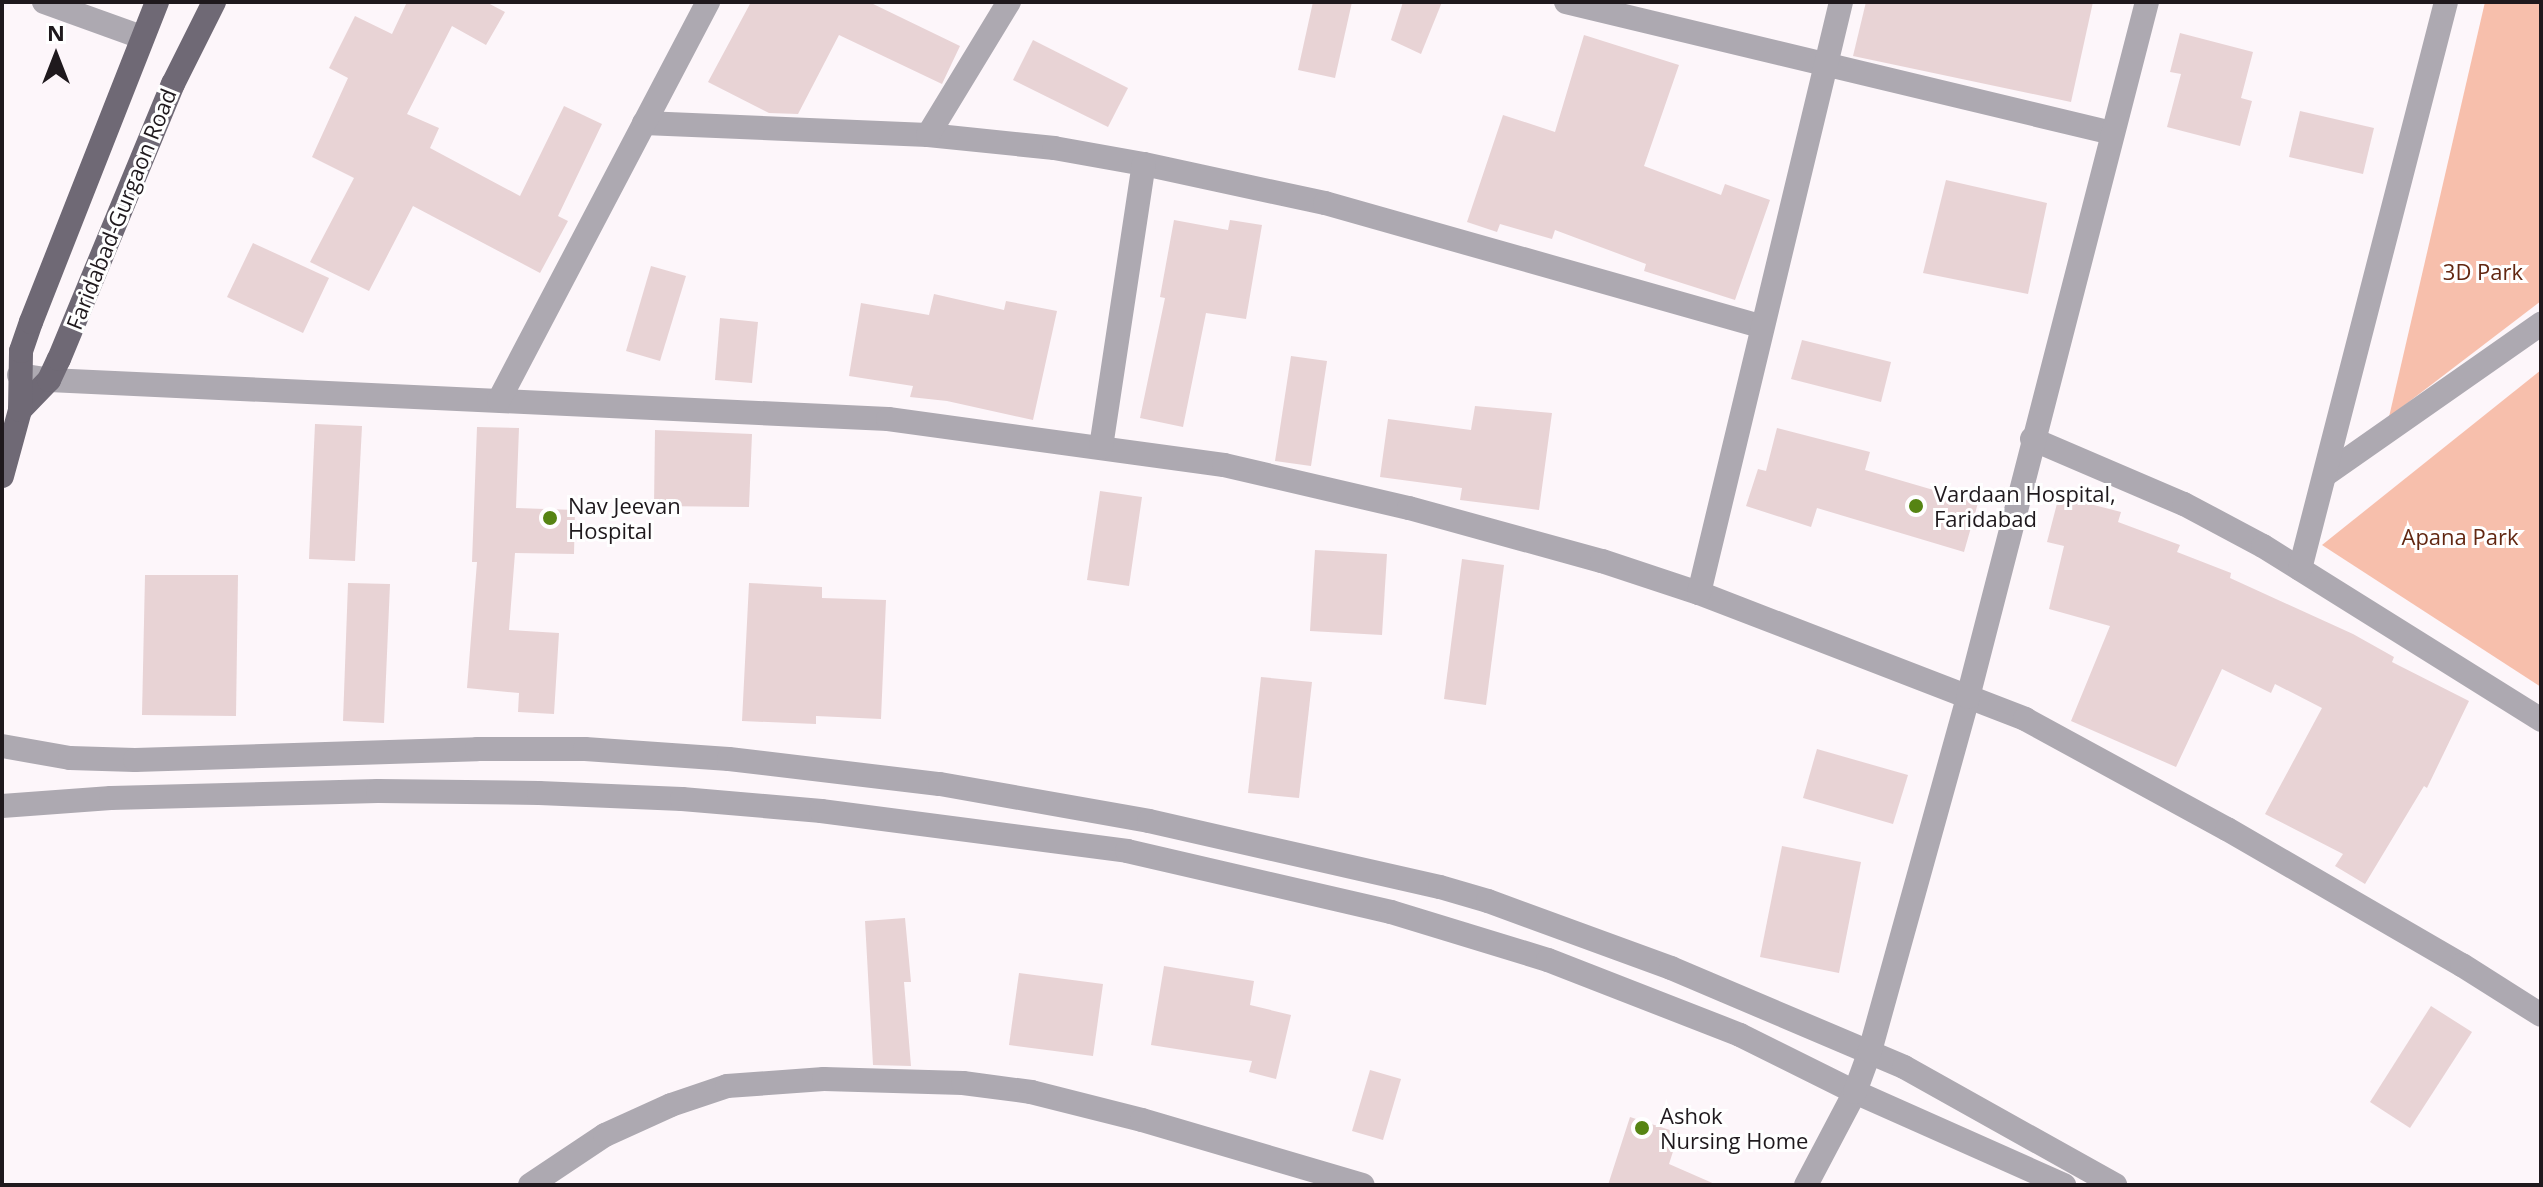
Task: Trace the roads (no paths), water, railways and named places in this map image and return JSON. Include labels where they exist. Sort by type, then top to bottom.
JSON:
[{"type":"main road","name":"Faridabad-Gurgaon Road","points":[[3,465],[20,410],[19,375],[31,322],[157,2]]},
{"type":"main road","name":"Faridabad-Gurgaon Road","points":[[20,410],[49,380],[173,84],[214,2]]},
{"type":"street","points":[[44,2],[141,37]]},
{"type":"street","points":[[499,400],[708,2]]},
{"type":"street","points":[[928,135],[1009,2]]},
{"type":"street","points":[[1566,2],[2112,133]]},
{"type":"street","points":[[1699,593],[1760,326],[1841,2]]},
{"type":"street","points":[[1806,1185],[1855,1092],[1870,1051],[1968,697],[2147,2]]},
{"type":"street","points":[[2300,569],[2446,2]]},
{"type":"street","points":[[644,123],[928,135],[1054,148],[1144,164],[1325,203],[1760,326]]},
{"type":"street","points":[[1101,447],[1144,164]]},
{"type":"street","points":[[2325,475],[2541,324]]},
{"type":"street","points":[[19,375],[49,380],[888,419],[1224,465],[1409,508],[1602,561],[1699,593],[2025,719],[2227,829],[2462,965],[2541,1015]]},
{"type":"street","points":[[2032,439],[2184,504],[2300,569],[2541,720]]},
{"type":"street","points":[[2,746],[70,758],[135,760],[477,749],[585,749],[729,759],[955,787],[1149,821],[1305,853],[1476,897],[1671,968],[1870,1051],[2115,1185]]},
{"type":"street","points":[[2,806],[111,798],[378,791],[539,793],[682,799],[821,811],[1127,851],[1391,912],[1548,960],[1740,1035],[1855,1092],[2064,1185]]},
{"type":"street","points":[[530,1185],[605,1135],[671,1105],[727,1086],[824,1079],[963,1083],[1031,1092],[1142,1120],[1363,1185]]},
{"type":"place","name":"Vardaan Hospital, Faridabad","points":[[1916,506]]},
{"type":"place","name":"Nav Jeevan Hospital","points":[[550,518]]},
{"type":"place","name":"Ashok Nursing Home","points":[[1642,1128]]},
{"type":"park label","name":"3D Park","points":[[2483,272]]},
{"type":"park label","name":"Apana Park","points":[[2460,537]]}]
